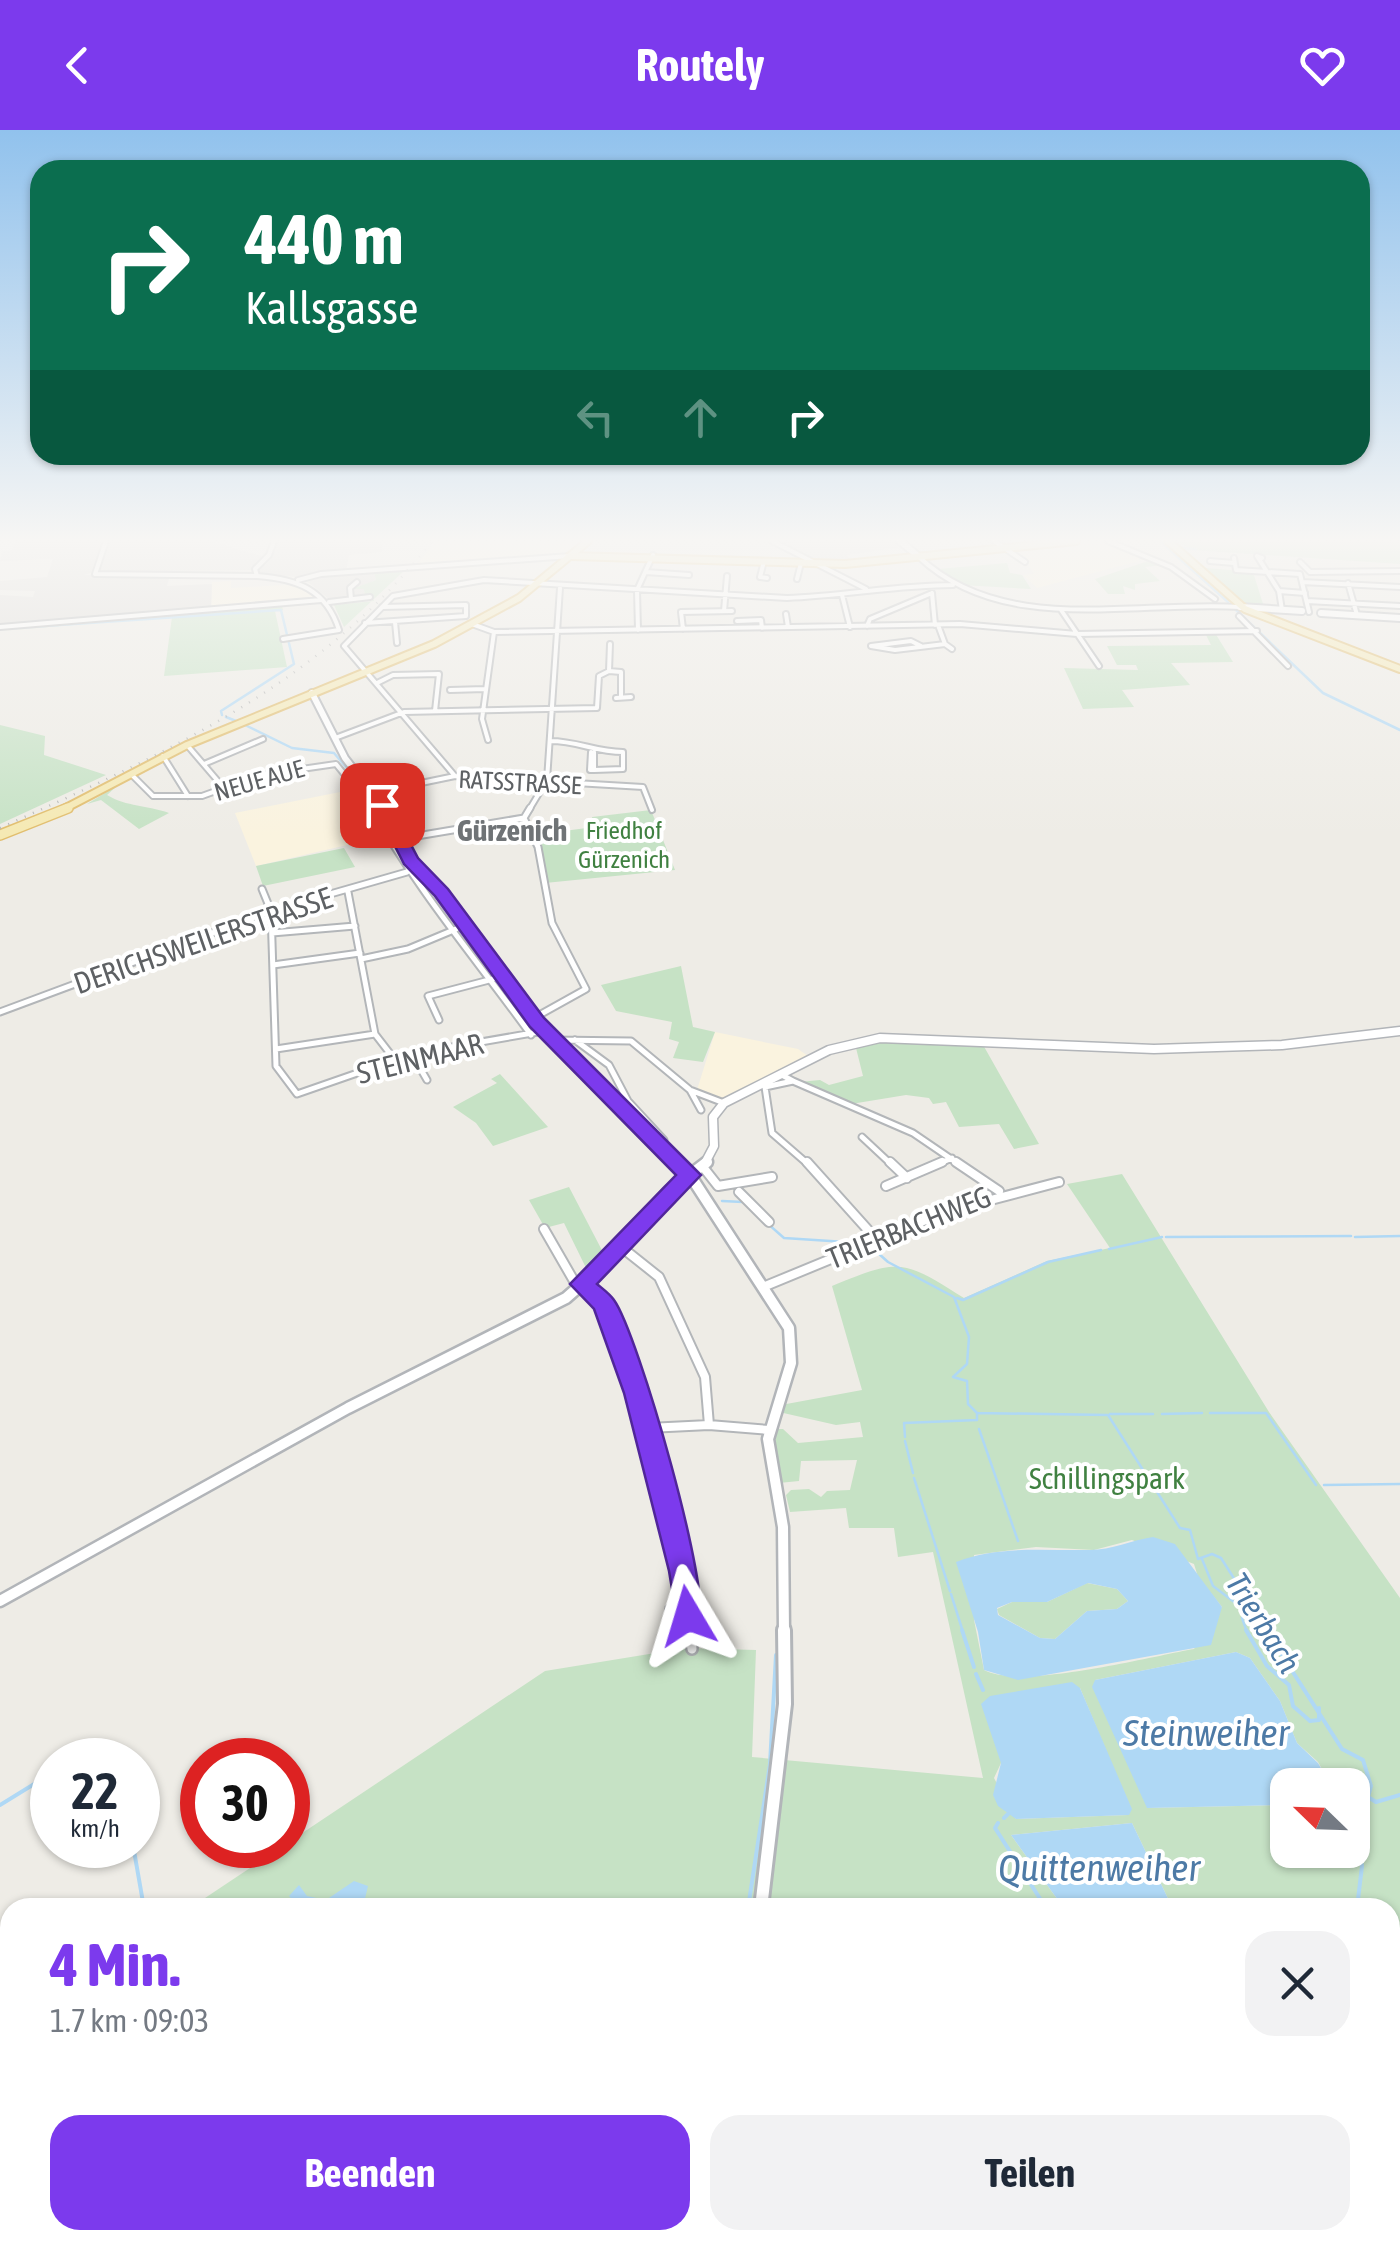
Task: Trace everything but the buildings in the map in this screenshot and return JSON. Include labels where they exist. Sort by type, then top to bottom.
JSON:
[{"type":"main road","points":[[4,834],[112,785],[187,744],[435,640]]},
{"type":"main road","points":[[1323,640],[1400,669]]},
{"type":"main road","points":[[312,693],[350,764],[375,793],[414,864],[442,892],[544,1031],[690,1175],[789,1328],[792,1352],[769,1430],[768,1459],[784,1541],[785,1704],[779,1764]]},
{"type":"main road","points":[[779,1074],[829,1050],[898,1036],[1154,1048],[1282,1045],[1400,1030]]},
{"type":"main road","points":[[0,1601],[256,1458],[547,1307],[580,1286],[712,1156],[713,1121],[724,1102]]},
{"type":"street","points":[[349,640],[344,645],[456,776]]},
{"type":"street","points":[[488,740],[483,710],[493,640]]},
{"type":"street","points":[[399,839],[524,818],[546,784],[556,640]]},
{"type":"street","points":[[943,640],[945,644]]},
{"type":"street","points":[[1081,640],[1099,666]]},
{"type":"street","points":[[1264,640],[1288,666]]},
{"type":"street","points":[[921,646],[911,641],[871,646],[896,654],[921,646],[945,644],[952,648]]},
{"type":"street","points":[[609,671],[610,644]]},
{"type":"street","points":[[335,738],[400,712],[599,707],[599,676],[609,671],[621,672],[619,697],[631,697]]},
{"type":"street","points":[[377,682],[392,675],[439,674],[435,711]]},
{"type":"street","points":[[450,690],[485,689]]},
{"type":"street","points":[[204,764],[263,739]]},
{"type":"street","points":[[550,742],[577,741],[593,752],[624,752],[624,768],[590,770],[593,752]]},
{"type":"street","points":[[187,744],[223,788]]},
{"type":"street","points":[[163,756],[188,796]]},
{"type":"street","name":"NEUE AUE","points":[[131,774],[152,796],[188,796],[293,767],[336,764],[364,795]]},
{"type":"street","name":"RATSSTRASSE","points":[[364,795],[456,776],[643,787],[652,810]]},
{"type":"street","points":[[364,795],[407,872],[456,929],[531,1035]]},
{"type":"street","points":[[524,818],[538,847],[552,924],[586,989],[534,1018]]},
{"type":"street","name":"DERICHSWEILERSTRASSE","points":[[0,1012],[270,911],[348,892],[407,872]]},
{"type":"street","points":[[262,889],[272,933],[276,1049],[375,1034]]},
{"type":"street","points":[[348,892],[375,1034],[395,1060]]},
{"type":"street","points":[[272,933],[355,926]]},
{"type":"street","points":[[273,965],[408,949],[456,929]]},
{"type":"street","points":[[439,1020],[428,996],[493,979]]},
{"type":"street","name":"STEINMAAR","points":[[276,1049],[277,1068],[297,1094],[412,1054],[544,1031]]},
{"type":"street","points":[[574,1039],[609,1065],[635,1109],[664,1140],[662,1147]]},
{"type":"street","points":[[553,1040],[631,1041],[690,1090],[724,1102],[779,1074],[912,1132],[999,1191]]},
{"type":"street","points":[[412,1054],[427,1080]]},
{"type":"street","points":[[793,1081],[765,1087],[772,1133],[808,1163],[876,1240]]},
{"type":"street","points":[[610,1094],[623,1090]]},
{"type":"street","points":[[690,1090],[701,1110]]},
{"type":"street","points":[[862,1136],[907,1178]]},
{"type":"street","points":[[886,1186],[954,1158]]},
{"type":"street","points":[[702,1167],[719,1187],[739,1192]]},
{"type":"street","points":[[719,1187],[772,1177]]},
{"type":"street","name":"TRIERBACHWEG","points":[[763,1288],[999,1191],[1059,1182]]},
{"type":"street","points":[[735,1183],[769,1222]]},
{"type":"street","points":[[544,1229],[580,1286],[605,1304],[648,1428],[686,1595],[692,1649]]},
{"type":"street","points":[[620,1246],[659,1278],[706,1377],[709,1425]]},
{"type":"street","points":[[648,1428],[709,1425],[769,1430]]},
{"type":"street","points":[[686,1595],[670,1610],[688,1616]]},
{"type":"street","points":[[762,1898],[779,1764]]},
{"type":"shaded area","points":[[355,789],[374,817],[345,822],[356,843],[256,866],[235,813]]},
{"type":"shaded area","points":[[715,1032],[798,1049],[808,1056],[725,1099],[715,1097],[697,1090]]},
{"type":"green space","points":[[169,640],[281,640],[287,667],[164,676]]},
{"type":"green space","points":[[1208,640],[1219,640],[1233,662],[1171,663],[1190,685],[1122,690],[1134,707],[1083,709],[1064,668],[1138,670],[1136,665],[1117,665],[1107,646],[1211,645]]},
{"type":"green space","points":[[0,725],[45,736],[44,755],[106,775],[0,824]]},
{"type":"green space","points":[[118,785],[107,795],[169,813],[139,829],[101,800],[87,804]]},
{"type":"green space","name":"Friedhof Gürzenich","points":[[651,810],[675,870],[545,883],[534,835],[594,827],[592,817]]},
{"type":"green space","points":[[344,848],[355,867],[263,886],[256,866]]},
{"type":"green space","points":[[681,966],[693,1027],[715,1032],[703,1062],[673,1058],[679,1042],[669,1039],[672,1022],[616,1011],[601,985]]},
{"type":"green space","points":[[878,1040],[982,1043],[1039,1144],[1014,1149],[999,1124],[959,1127],[946,1102],[933,1104],[929,1098],[906,1095],[851,1104],[799,1082],[820,1080],[829,1085],[863,1076],[855,1044]]},
{"type":"green space","points":[[500,1074],[548,1127],[493,1146],[476,1123],[453,1107],[497,1083],[491,1079]]},
{"type":"green space","name":"Schillingspark","points":[[1122,1174],[1269,1412],[1400,1598],[1400,1898],[1168,1898],[1132,1823],[1011,1835],[1056,1898],[205,1898],[250,1868],[310,1868],[310,1828],[545,1671],[686,1648],[756,1650],[752,1757],[983,1778],[933,1552],[898,1557],[894,1528],[849,1528],[846,1508],[790,1512],[786,1495],[791,1490],[809,1489],[821,1497],[827,1491],[850,1490],[857,1460],[801,1461],[799,1481],[779,1483],[774,1429],[783,1429],[798,1443],[863,1437],[860,1422],[836,1425],[779,1412],[781,1405],[862,1390],[832,1286],[887,1267],[900,1267],[927,1276],[964,1298],[1047,1261],[1110,1248],[1067,1184]],"holes":[[[1132,1540],[1194,1564],[1198,1577],[1222,1607],[1194,1649],[1055,1674],[1002,1675],[984,1670],[974,1620],[974,1555],[1036,1547],[1094,1550]],[[1236,1652],[1250,1658],[1280,1701],[1297,1743],[1321,1768],[1370,1768],[1370,1868],[1270,1868],[1270,1805],[1148,1808],[1095,1680]],[[1080,1688],[1131,1810],[1128,1815],[1016,1819],[994,1778],[1001,1763]]]},
{"type":"green space","points":[[569,1187],[606,1258],[589,1274],[564,1223],[545,1228],[529,1200]]},
{"type":"green space","points":[[1087,1583],[1117,1589],[1128,1601],[1117,1609],[1087,1611],[1055,1639],[1040,1638],[999,1615],[997,1609],[1012,1602],[1047,1602]]},
{"type":"water","points":[[1153,1537],[1175,1544],[1222,1607],[1211,1645],[1018,1680],[984,1670],[978,1632],[956,1562],[1006,1551],[1098,1550]],"holes":[[[1088,1583],[1117,1589],[1128,1601],[1117,1609],[1087,1611],[1055,1639],[1040,1638],[998,1615],[997,1608],[1012,1602],[1047,1602]]]},
{"type":"water","name":"Steinweiher","points":[[1236,1652],[1250,1658],[1280,1701],[1297,1743],[1321,1768],[1270,1768],[1270,1805],[1147,1808],[1092,1687],[1095,1680]]},
{"type":"water","points":[[1072,1682],[1080,1688],[1132,1809],[1129,1815],[1016,1819],[998,1806],[993,1795],[1001,1763],[981,1704],[990,1696]]},
{"type":"water","name":"Quittenweiher","points":[[1132,1823],[1168,1898],[1056,1898],[1011,1835]]},
{"type":"water","points":[[354,1881],[368,1886],[365,1898],[329,1898]]},
{"type":"water","points":[[299,1885],[307,1896],[316,1898],[289,1896]]},
{"type":"waterway","points":[[222,715],[221,711],[294,664],[288,640]]},
{"type":"waterway","points":[[1267,640],[1323,693],[1400,730]]},
{"type":"waterway","points":[[226,717],[236,721]]},
{"type":"waterway","points":[[243,724],[292,748],[334,753],[357,780]]},
{"type":"waterway","points":[[358,781],[366,792]]},
{"type":"waterway","points":[[370,796],[372,800]]},
{"type":"waterway","points":[[376,808],[396,844]]},
{"type":"waterway","points":[[429,885],[461,928]]},
{"type":"waterway","points":[[468,938],[529,1019]]},
{"type":"waterway","points":[[617,1095],[659,1139]]},
{"type":"waterway","name":"Trierbach","points":[[722,1201],[743,1202],[784,1238],[861,1243]]},
{"type":"waterway","points":[[1166,1237],[1351,1236]]},
{"type":"waterway","points":[[1355,1237],[1400,1236]]},
{"type":"waterway","points":[[1109,1249],[1162,1237]]},
{"type":"waterway","name":"Trierbach","points":[[869,1245],[888,1262],[954,1297],[969,1337],[967,1364],[953,1377],[967,1381],[968,1404],[977,1413],[1108,1415],[1180,1528],[1190,1530],[1198,1559],[1212,1554],[1221,1558],[1268,1632]]},
{"type":"waterway","points":[[957,1298],[963,1300],[1048,1262],[1101,1250]]},
{"type":"waterway","points":[[1162,1414],[1202,1413]]},
{"type":"waterway","points":[[1210,1413],[1266,1413],[1316,1485]]},
{"type":"waterway","points":[[905,1437],[904,1423],[977,1420],[977,1414]]},
{"type":"waterway","points":[[1110,1414],[1153,1414]]},
{"type":"waterway","points":[[979,1429],[1018,1541]]},
{"type":"waterway","points":[[905,1441],[913,1473]]},
{"type":"waterway","points":[[914,1478],[950,1591]]},
{"type":"waterway","points":[[1324,1485],[1400,1484]]},
{"type":"waterway","points":[[1202,1559],[1213,1586],[1246,1611]]},
{"type":"waterway","points":[[951,1594],[963,1632]]},
{"type":"waterway","points":[[1247,1631],[1242,1618],[1251,1607]]},
{"type":"waterway","points":[[962,1630],[974,1667]]},
{"type":"waterway","name":"Trierbach","points":[[1266,1630],[1319,1713]]},
{"type":"waterway","points":[[1247,1631],[1267,1666],[1289,1685],[1293,1706],[1310,1721],[1319,1720],[1319,1713]]},
{"type":"waterway","points":[[750,1898],[770,1764],[776,1655]]},
{"type":"waterway","points":[[976,1674],[983,1690]]},
{"type":"waterway","name":"Trierbach","points":[[1319,1708],[1319,1713]]},
{"type":"waterway","name":"Trierbach","points":[[1319,1713],[1342,1749],[1363,1760],[1371,1786],[1368,1797],[1376,1802],[1400,1795]]},
{"type":"waterway","points":[[0,1805],[30,1787]]},
{"type":"waterway","points":[[1004,1818],[1008,1814]]},
{"type":"waterway","points":[[998,1823],[995,1828],[1040,1898]]},
{"type":"waterway","points":[[137,1868],[142,1898]]},
{"type":"waterway","points":[[1358,1898],[1362,1868]]},
{"type":"railway","points":[[0,828],[179,743],[289,676],[336,640]]},
{"type":"district","name":"Gürzenich","points":[[512,831]]},
{"type":"route","points":[[382,805],[410,860],[442,892],[537,1022],[690,1175],[655,1206],[582,1284],[605,1304],[648,1428],[684,1571],[688,1616]]}]
